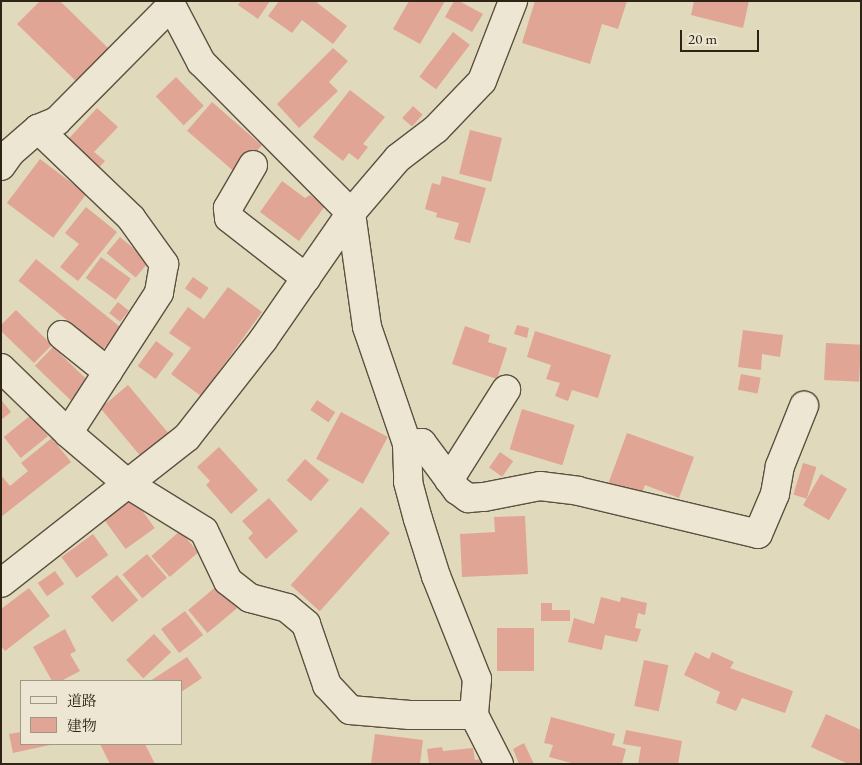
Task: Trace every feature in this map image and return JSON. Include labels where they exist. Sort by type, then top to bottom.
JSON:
[{"type":"street","points":[[1,583],[187,437],[263,340],[351,213],[398,158],[436,129],[482,81],[513,1]]},
{"type":"street","points":[[1,166],[10,153],[38,128],[57,121],[170,4],[201,62],[351,213],[367,328],[407,444],[408,482],[436,576],[477,679],[474,715],[499,764]]},
{"type":"street","points":[[38,128],[131,218],[164,264],[159,293],[68,433]]},
{"type":"street","points":[[253,165],[228,208],[230,218],[306,278]]},
{"type":"street","points":[[62,335],[108,372]]},
{"type":"street","points":[[1,368],[68,433],[128,484],[204,531],[228,581],[250,598],[287,608],[306,624],[327,685],[350,710],[410,715],[474,715]]},
{"type":"street","points":[[449,480],[506,390]]},
{"type":"street","points":[[407,444],[422,443],[457,490],[468,498],[484,497],[540,486],[578,491],[758,534],[775,494],[780,466],[804,406]]},
{"type":"building","points":[[40,1],[60,1],[112,52],[80,85],[17,24]]},
{"type":"building","points":[[241,1],[270,1],[258,19],[238,5]]},
{"type":"building","points":[[279,1],[315,1],[347,26],[333,44],[302,20],[292,33],[268,16]]},
{"type":"building","points":[[409,1],[445,1],[420,44],[393,29]]},
{"type":"building","points":[[454,1],[459,1],[483,14],[472,32],[445,17]]},
{"type":"building","points":[[535,1],[627,1],[618,29],[602,24],[590,64],[522,43]]},
{"type":"building","points":[[694,1],[749,1],[743,28],[691,15]]},
{"type":"building","points":[[453,32],[470,45],[436,89],[419,77]]},
{"type":"building","points":[[333,48],[348,61],[329,82],[338,91],[299,128],[277,104]]},
{"type":"building","points":[[176,77],[204,106],[184,125],[156,96]]},
{"type":"building","points":[[350,90],[385,117],[363,144],[368,147],[358,160],[349,153],[343,161],[313,137]]},
{"type":"building","points":[[212,102],[262,145],[237,174],[187,131]]},
{"type":"building","points":[[413,106],[423,115],[412,127],[402,118]]},
{"type":"building","points":[[97,108],[118,127],[94,152],[105,161],[91,176],[60,148]]},
{"type":"building","points":[[470,130],[502,138],[491,182],[459,174]]},
{"type":"building","points":[[40,159],[86,194],[53,238],[7,203]]},
{"type":"building","points":[[442,176],[486,188],[470,243],[454,239],[459,223],[436,217],[437,213],[425,209],[432,183],[440,185]]},
{"type":"building","points":[[282,181],[305,198],[310,195],[325,206],[299,241],[260,212]]},
{"type":"building","points":[[86,207],[117,232],[78,281],[60,267],[79,244],[65,233]]},
{"type":"building","points":[[120,237],[149,261],[136,278],[107,253]]},
{"type":"building","points":[[101,257],[131,279],[116,300],[86,278]]},
{"type":"building","points":[[36,259],[121,328],[103,349],[18,281]]},
{"type":"building","points":[[193,277],[209,288],[201,299],[185,288]]},
{"type":"building","points":[[228,287],[262,312],[201,396],[171,374],[191,348],[169,333],[188,307],[204,319]]},
{"type":"building","points":[[118,302],[129,311],[120,322],[109,313]]},
{"type":"building","points":[[16,310],[52,345],[34,363],[1,331],[1,325]]},
{"type":"building","points":[[517,325],[529,328],[527,338],[514,334]]},
{"type":"building","points":[[465,326],[490,335],[488,342],[507,348],[497,379],[452,364]]},
{"type":"building","points":[[743,330],[783,335],[780,357],[762,354],[761,370],[738,367]]},
{"type":"building","points":[[535,331],[611,355],[598,398],[572,390],[568,401],[555,396],[560,383],[546,379],[551,365],[527,357]]},
{"type":"building","points":[[156,341],[174,354],[156,379],[138,366]]},
{"type":"building","points":[[826,343],[861,345],[859,382],[824,380]]},
{"type":"building","points":[[53,347],[90,383],[72,402],[35,366]]},
{"type":"building","points":[[741,374],[761,378],[758,394],[738,390]]},
{"type":"building","points":[[128,385],[169,434],[142,457],[100,408]]},
{"type":"building","points":[[1,400],[11,412],[1,420]]},
{"type":"building","points":[[317,400],[335,412],[329,422],[310,410]]},
{"type":"building","points":[[522,409],[575,425],[562,465],[510,449]]},
{"type":"building","points":[[341,412],[388,437],[363,484],[316,459]]},
{"type":"building","points":[[31,415],[48,436],[21,458],[4,437]]},
{"type":"building","points":[[627,433],[694,457],[679,498],[645,485],[640,499],[607,487]]},
{"type":"building","points":[[52,438],[71,462],[1,517],[1,475],[10,486],[28,471],[21,463]]},
{"type":"building","points":[[219,447],[258,490],[231,514],[206,485],[210,481],[197,467]]},
{"type":"building","points":[[500,452],[513,461],[502,477],[489,468]]},
{"type":"building","points":[[305,459],[329,480],[311,501],[287,480]]},
{"type":"building","points":[[803,463],[816,467],[807,499],[793,495]]},
{"type":"building","points":[[821,474],[847,489],[829,520],[803,505]]},
{"type":"building","points":[[133,498],[155,528],[126,549],[104,519]]},
{"type":"building","points":[[269,498],[298,531],[266,559],[248,538],[253,533],[242,521]]},
{"type":"building","points":[[361,507],[390,533],[320,611],[291,585]]},
{"type":"building","points":[[525,516],[528,574],[462,577],[460,534],[495,532],[494,517]]},
{"type":"building","points":[[180,531],[198,552],[170,577],[151,556]]},
{"type":"building","points":[[93,534],[108,555],[77,578],[61,557]]},
{"type":"building","points":[[147,554],[167,578],[142,598],[122,575]]},
{"type":"building","points":[[55,571],[64,584],[47,596],[38,583]]},
{"type":"building","points":[[117,575],[138,600],[112,622],[91,597]]},
{"type":"building","points":[[218,585],[237,608],[207,633],[188,610]]},
{"type":"building","points":[[29,588],[50,616],[5,651],[1,646],[1,609]]},
{"type":"building","points":[[601,597],[620,602],[621,597],[647,603],[645,615],[638,613],[635,628],[641,629],[637,642],[605,635],[602,650],[568,642],[574,618],[594,624]]},
{"type":"building","points":[[541,603],[552,603],[552,610],[570,610],[570,621],[541,621]]},
{"type":"building","points":[[185,611],[203,635],[179,653],[161,629]]},
{"type":"building","points":[[497,628],[534,628],[534,671],[497,671]]},
{"type":"building","points":[[65,629],[76,651],[70,654],[80,671],[63,680],[51,680],[33,647]]},
{"type":"building","points":[[154,634],[171,652],[143,678],[126,660]]},
{"type":"building","points":[[695,652],[709,659],[712,652],[734,662],[730,668],[793,691],[785,713],[742,698],[736,711],[716,703],[720,692],[684,675]]},
{"type":"building","points":[[187,657],[202,678],[182,691],[182,680],[152,680]]},
{"type":"building","points":[[644,660],[668,665],[659,711],[634,706]]},
{"type":"building","points":[[826,714],[861,730],[861,764],[848,764],[811,747]]},
{"type":"building","points":[[551,717],[615,734],[612,745],[626,749],[622,764],[575,764],[549,757],[553,745],[544,743]]},
{"type":"building","points":[[626,730],[682,741],[678,764],[638,764],[641,747],[623,744]]},
{"type":"building","points":[[20,732],[20,745],[50,745],[13,753],[9,734]]},
{"type":"building","points":[[375,734],[423,740],[420,764],[371,764]]},
{"type":"building","points":[[524,743],[534,764],[519,764],[513,749]]},
{"type":"building","points":[[100,745],[146,745],[155,764],[110,764]]},
{"type":"building","points":[[442,747],[443,751],[473,748],[475,760],[487,758],[488,764],[429,764],[427,749]]}]
